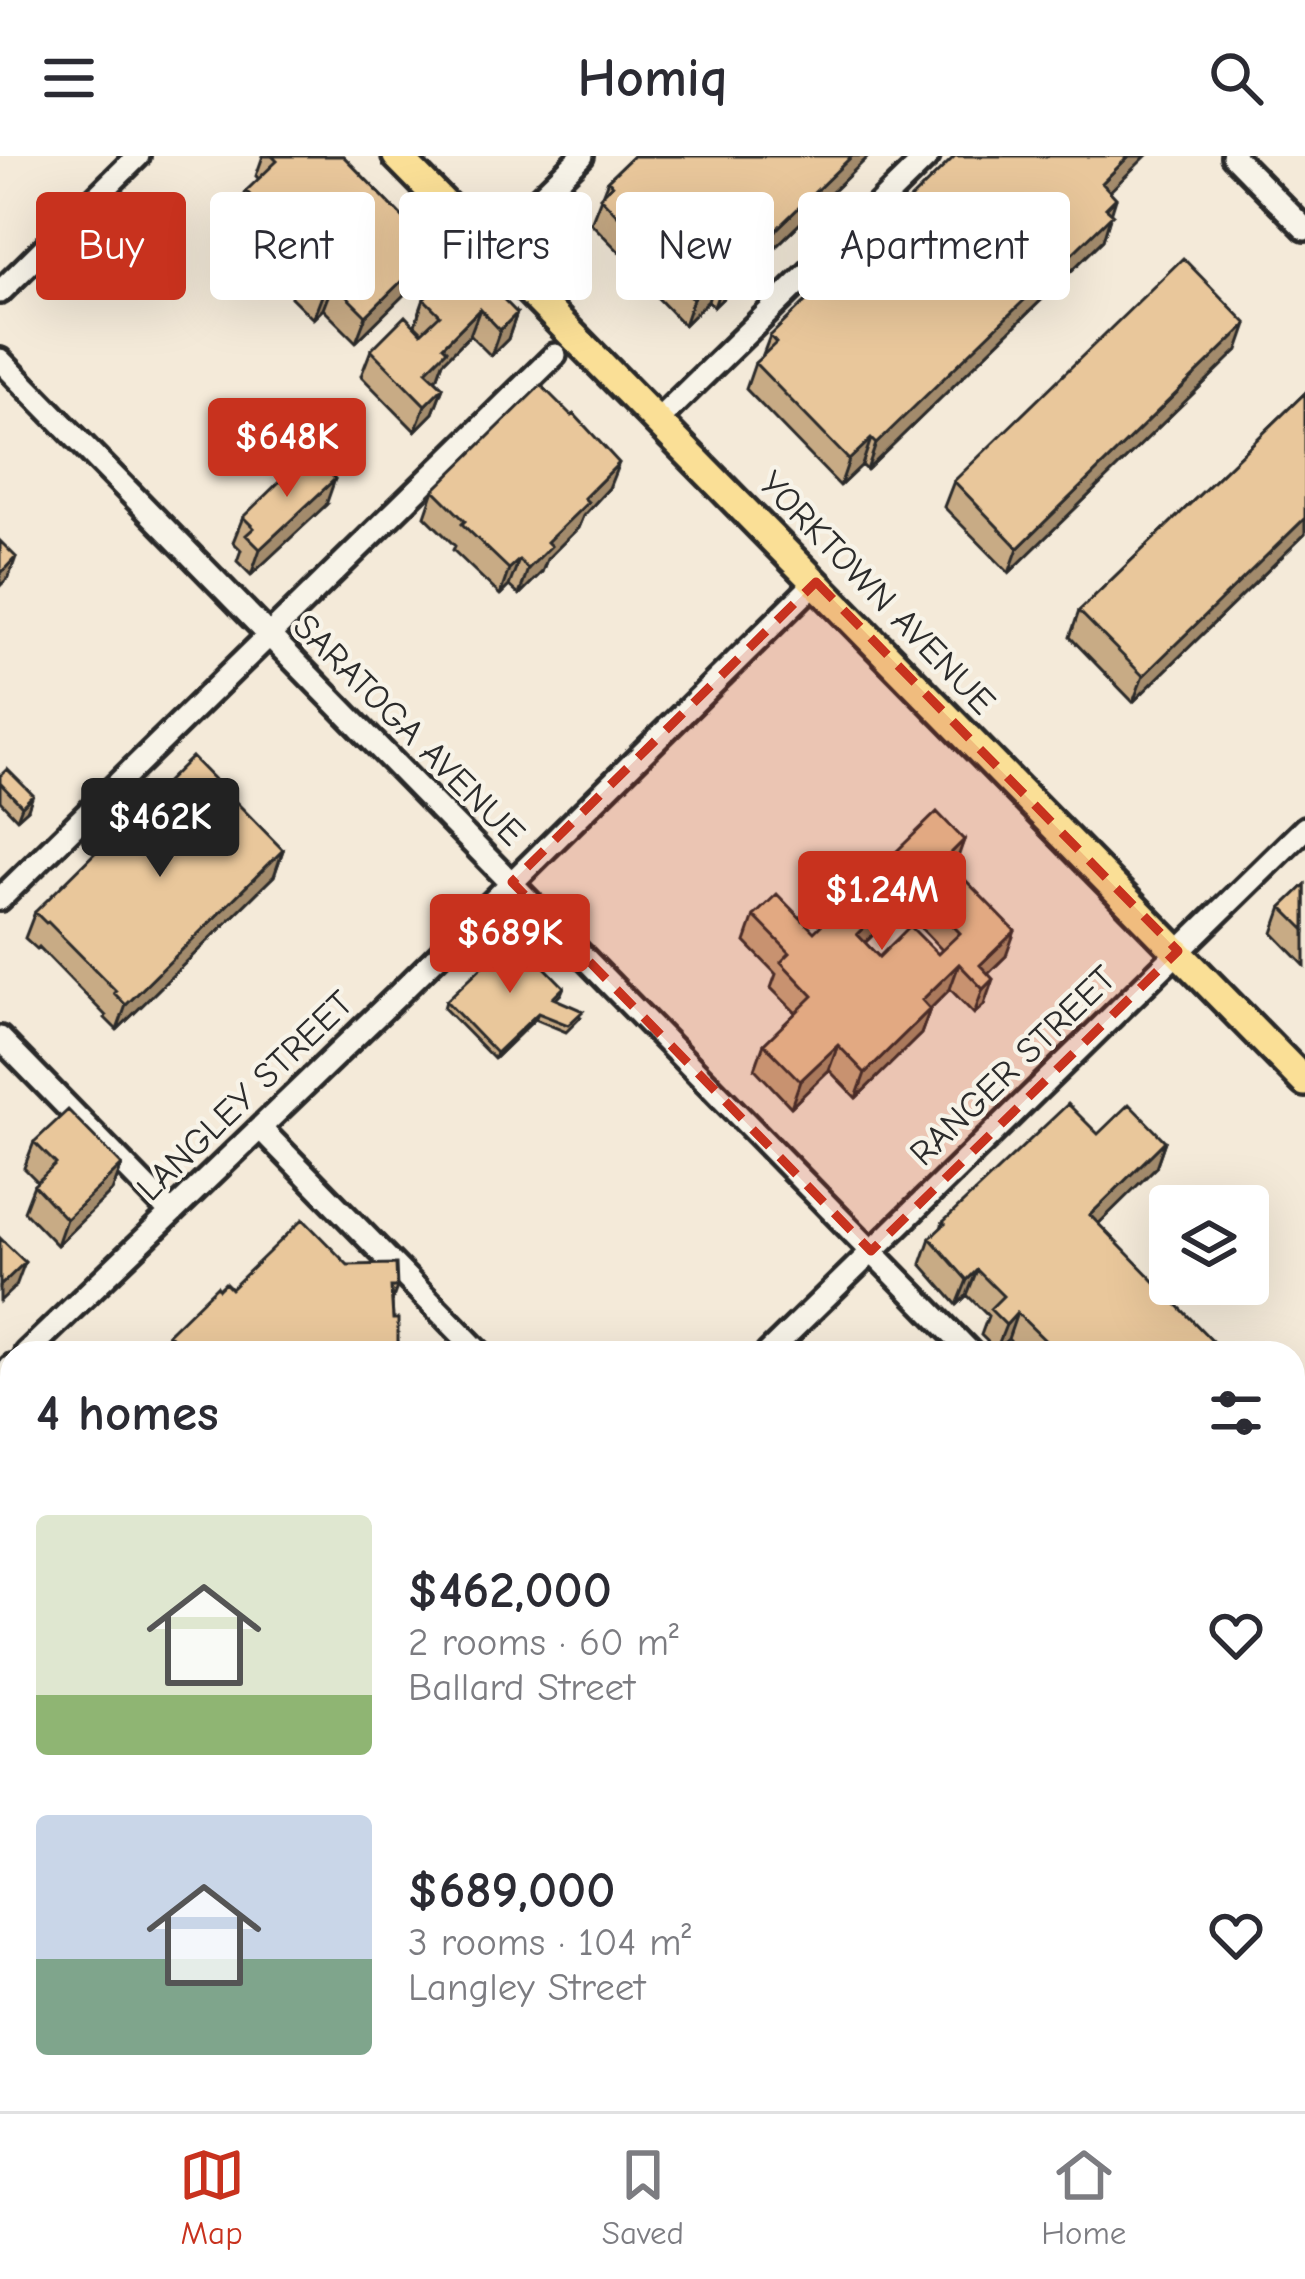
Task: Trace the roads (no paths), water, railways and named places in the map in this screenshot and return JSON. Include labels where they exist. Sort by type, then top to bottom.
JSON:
[{"type":"main road","name":"YORKTOWN AVENUE","points":[[398,156],[433,192]]},
{"type":"main road","name":"YORKTOWN AVENUE","points":[[539,300],[1305,1082]]},
{"type":"street","points":[[0,292],[138,156]]},
{"type":"street","points":[[545,192],[582,156]]},
{"type":"street","points":[[658,421],[928,156]]},
{"type":"street","points":[[1233,156],[1305,229]]},
{"type":"street","points":[[0,899],[555,355]]},
{"type":"street","name":"SARATOGA AVENUE","points":[[0,359],[958,1341]]},
{"type":"street","name":"LANGLEY STREET","points":[[38,1341],[816,582]]},
{"type":"street","name":"RANGER STREET","points":[[780,1341],[1305,828]]},
{"type":"street","points":[[0,1038],[171,1213]]},
{"type":"street","points":[[260,1128],[468,1341]]}]
